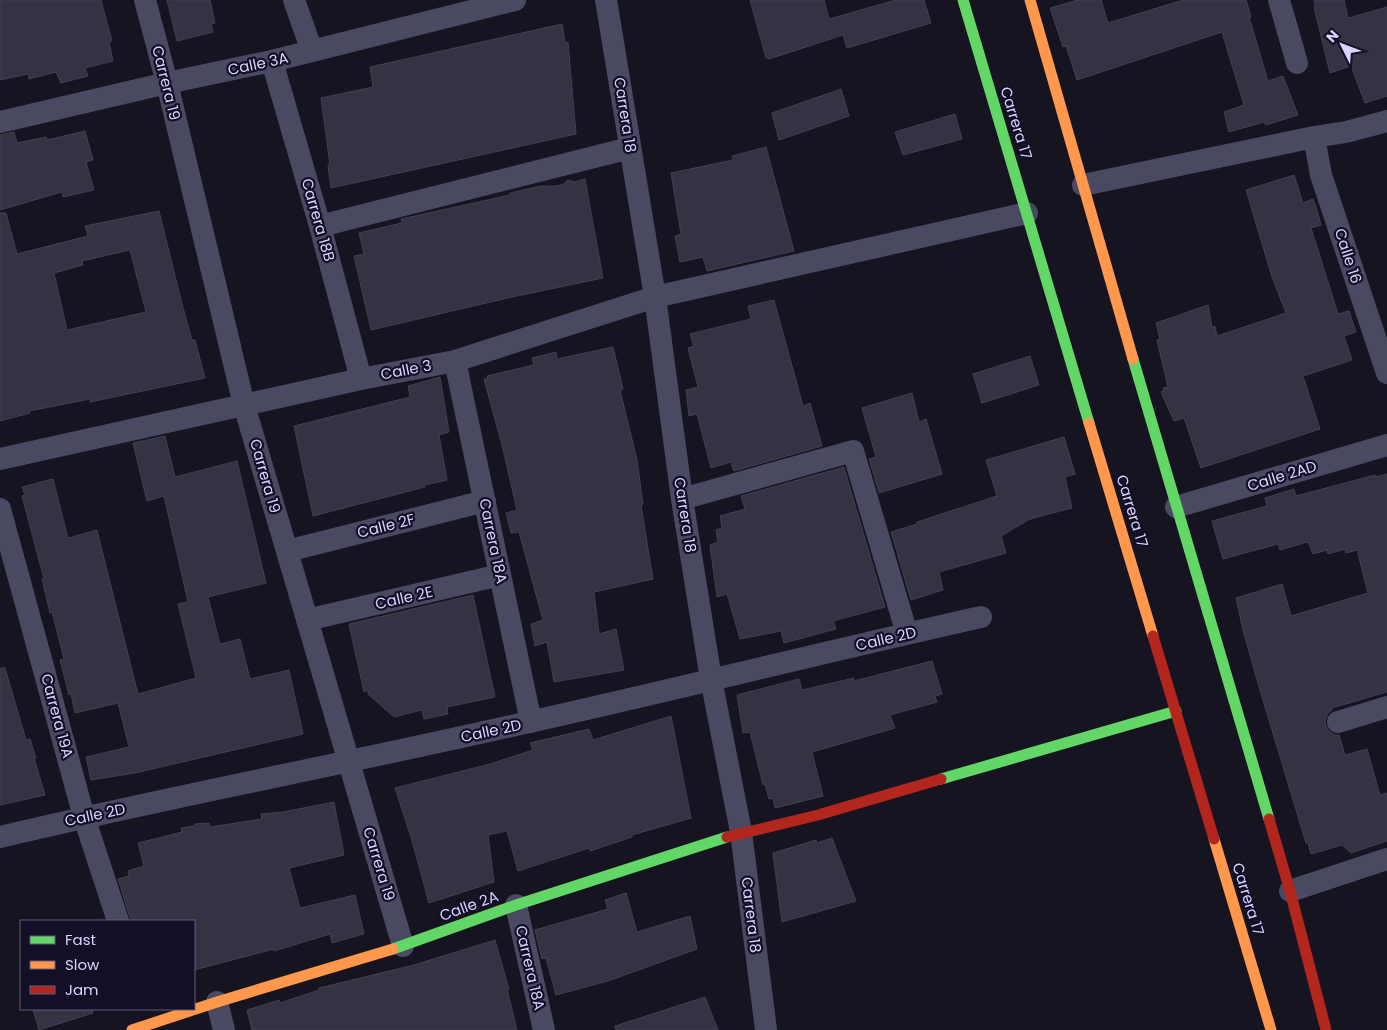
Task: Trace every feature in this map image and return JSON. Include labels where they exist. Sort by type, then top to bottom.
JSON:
[{"type":"street","name":"Carrera 19","points":[[145,0],[167,83],[244,405],[403,946]]},
{"type":"street","points":[[294,0],[312,51]]},
{"type":"street","name":"Calle 3A","points":[[0,122],[312,51],[445,9],[515,0]]},
{"type":"street","name":"Carrera 18","points":[[606,0],[655,297],[682,499],[711,680],[741,832],[766,1030]]},
{"type":"street","name":"Carrera 17","points":[[963,0],[1271,1030]]},
{"type":"street","points":[[1030,0],[1176,507],[1290,891],[1326,1030]]},
{"type":"street","points":[[1279,0],[1297,63]]},
{"type":"street","name":"Carrera 18B","points":[[272,61],[320,226],[360,379]]},
{"type":"street","points":[[1083,185],[1346,132],[1387,121]]},
{"type":"street","name":"Calle 16","points":[[1314,137],[1321,175],[1387,374]]},
{"type":"street","points":[[320,226],[630,148]]},
{"type":"street","name":"Calle 3","points":[[0,459],[360,379],[455,360],[655,297],[1027,213]]},
{"type":"street","name":"Carrera 18A","points":[[455,360],[531,722]]},
{"type":"street","name":"Calle 2AD","points":[[1176,507],[1387,445]]},
{"type":"street","points":[[682,499],[853,451],[907,634]]},
{"type":"street","name":"Calle 2F","points":[[287,551],[485,501]]},
{"type":"street","name":"Carrera 19A","points":[[0,509],[84,817],[118,920]]},
{"type":"street","name":"Calle 2E","points":[[307,620],[500,575]]},
{"type":"street","name":"Calle 2D","points":[[0,837],[84,817],[531,722],[981,617]]},
{"type":"street","points":[[1338,722],[1387,707]]},
{"type":"street","name":"Calle 2A","points":[[195,1008],[403,946],[516,905],[741,832],[818,815],[1176,711]]},
{"type":"street","points":[[1290,891],[1387,859]]},
{"type":"street","name":"Carrera 18A","points":[[516,905],[544,1030]]},
{"type":"street","points":[[217,1002],[224,1030]]},
{"type":"street","name":"Calle 2A","points":[[143,1021],[186,1010]]},
{"type":"building","points":[[0,0],[101,0],[112,41],[109,42],[113,61],[85,68],[88,76],[61,83],[56,72],[29,79],[28,74],[0,80]]},
{"type":"building","points":[[167,0],[210,0],[215,23],[211,24],[213,32],[177,41]]},
{"type":"building","points":[[750,0],[824,0],[829,19],[896,0],[924,0],[931,23],[847,48],[843,35],[769,59],[766,58]]},
{"type":"building","points":[[1078,0],[1101,0],[1108,23],[1183,0],[1246,0],[1251,17],[1249,17],[1268,81],[1283,76],[1298,115],[1266,125],[1264,122],[1229,132],[1224,112],[1244,105],[1222,32],[1077,80],[1066,46],[1063,47],[1050,8]]},
{"type":"building","points":[[1314,0],[1344,0],[1348,18],[1387,7],[1387,96],[1365,103],[1351,66],[1330,73]]},
{"type":"building","points":[[562,24],[565,43],[568,42],[576,134],[331,188],[328,165],[330,165],[321,98],[373,87],[370,67]]},
{"type":"building","points":[[841,89],[849,116],[779,140],[772,113]]},
{"type":"building","points":[[955,114],[962,139],[903,155],[895,132]]},
{"type":"building","points":[[85,131],[93,160],[86,162],[94,190],[63,197],[62,192],[0,210],[0,135],[14,132],[17,143],[46,137],[47,140]]},
{"type":"building","points":[[766,147],[794,251],[707,271],[703,257],[680,262],[675,236],[681,234],[671,173],[733,160],[732,156]]},
{"type":"building","points":[[1294,175],[1303,203],[1313,199],[1317,210],[1321,225],[1311,228],[1338,314],[1349,311],[1356,332],[1344,336],[1352,360],[1303,376],[1320,429],[1201,468],[1184,418],[1174,421],[1161,392],[1164,391],[1163,388],[1168,387],[1157,340],[1160,339],[1156,323],[1208,305],[1212,327],[1215,326],[1217,336],[1286,313],[1272,277],[1246,190]]},
{"type":"building","points":[[585,179],[603,278],[371,330],[354,256],[364,254],[359,233],[402,223],[401,219],[510,195],[510,193],[541,186],[556,186],[564,184],[568,180],[574,182]]},
{"type":"building","points":[[159,211],[182,304],[192,340],[195,340],[205,378],[90,402],[90,399],[29,411],[30,413],[0,421],[0,213],[6,213],[17,254],[88,236],[85,226]],"holes":[[[130,250],[146,312],[67,330],[54,273],[83,265],[82,261]]]},
{"type":"building","points":[[774,300],[803,406],[810,403],[822,446],[734,471],[731,462],[711,468],[697,414],[689,416],[686,390],[698,387],[688,348],[694,346],[690,334],[751,319],[748,306]]},
{"type":"building","points":[[613,347],[623,389],[620,390],[637,460],[643,504],[641,505],[653,579],[594,592],[599,634],[616,629],[624,670],[554,682],[547,642],[535,646],[531,624],[543,620],[519,532],[511,533],[506,513],[517,510],[484,379],[488,379],[487,376],[534,365],[532,358],[556,352],[557,359]]},
{"type":"building","points":[[1030,356],[1039,385],[982,403],[973,374]]},
{"type":"building","points":[[440,377],[449,432],[439,435],[447,480],[313,516],[294,426],[410,397],[408,386]]},
{"type":"building","points":[[912,393],[919,422],[926,419],[942,474],[879,493],[869,459],[876,457],[862,408]]},
{"type":"building","points":[[165,436],[175,477],[237,461],[266,583],[208,597],[220,644],[240,639],[250,679],[289,670],[303,734],[135,773],[91,780],[86,757],[129,747],[118,703],[75,713],[60,660],[64,659],[52,612],[50,613],[42,579],[44,579],[22,496],[25,495],[22,487],[53,479],[68,538],[97,530],[138,694],[196,678],[178,604],[188,602],[164,496],[147,501],[133,443]]},
{"type":"building","points":[[1064,437],[1075,474],[1065,477],[1072,508],[1030,519],[1001,536],[1006,553],[939,572],[943,590],[911,600],[891,532],[997,496],[986,460]]},
{"type":"building","points":[[844,467],[885,607],[833,621],[836,629],[784,643],[781,631],[740,639],[727,594],[717,597],[710,545],[718,542],[716,530],[722,528],[720,516],[745,509],[741,496]]},
{"type":"building","points":[[1387,474],[1387,692],[1332,708],[1325,720],[1329,731],[1339,735],[1345,755],[1367,749],[1380,795],[1387,793],[1387,841],[1351,853],[1342,845],[1311,854],[1308,843],[1306,843],[1257,680],[1236,598],[1282,584],[1291,616],[1368,593],[1357,550],[1346,553],[1345,549],[1328,554],[1327,550],[1313,554],[1308,542],[1280,550],[1278,544],[1223,559],[1212,521],[1267,506],[1265,498],[1294,489],[1296,496],[1375,475],[1375,477]]},
{"type":"building","points":[[473,595],[495,697],[447,707],[448,714],[424,719],[422,710],[394,717],[368,694],[368,690],[364,692],[349,624]]},
{"type":"building","points":[[932,661],[942,694],[935,696],[937,702],[890,715],[895,728],[812,752],[823,796],[775,808],[773,798],[769,799],[765,784],[763,785],[750,732],[743,733],[737,695],[799,679],[802,690],[854,678],[854,681]]},
{"type":"building","points":[[0,668],[5,668],[26,740],[30,739],[36,758],[34,758],[45,795],[0,805]]},
{"type":"building","points":[[671,716],[691,818],[632,835],[632,837],[590,851],[589,848],[518,871],[507,831],[488,835],[494,882],[429,903],[395,788],[490,764],[533,750],[530,743],[589,729],[593,740]]},
{"type":"building","points":[[334,802],[344,855],[289,868],[300,908],[355,895],[364,934],[332,943],[330,934],[274,951],[274,949],[195,970],[195,920],[131,920],[118,879],[129,876],[128,871],[144,866],[138,843],[182,832],[181,828],[194,826],[195,824],[209,823],[210,827],[262,819],[261,814],[283,812]]},
{"type":"building","points":[[832,838],[856,901],[782,922],[773,853],[816,840],[817,843]]},
{"type":"building","points":[[626,893],[637,932],[690,916],[697,949],[608,981],[556,995],[546,958],[542,959],[535,930],[608,909],[605,900]]},
{"type":"building","points":[[495,940],[509,989],[507,989],[517,1030],[252,1030],[247,1010],[279,1000],[280,1003],[319,990],[319,988],[414,965]]},
{"type":"building","points":[[705,997],[718,1030],[616,1030],[615,1026]]},
{"type":"building","points":[[33,1010],[92,1010],[93,1013],[39,1030]]},
{"type":"traffic: fast","points":[[963,0],[1089,423]]},
{"type":"traffic: fast","points":[[1133,359],[1269,819]]},
{"type":"traffic: fast","points":[[941,779],[1176,711]]},
{"type":"traffic: fast","points":[[393,949],[516,905],[727,837]]},
{"type":"traffic: slow","points":[[1030,0],[1133,359]]},
{"type":"traffic: slow","points":[[1089,423],[1153,636]]},
{"type":"traffic: slow","points":[[1214,839],[1271,1030]]},
{"type":"traffic: slow","points":[[195,1009],[393,949]]},
{"type":"traffic: slow","points":[[132,1030],[193,1010]]},
{"type":"traffic: jam","points":[[1153,636],[1214,839]]},
{"type":"traffic: jam","points":[[727,837],[818,815],[941,779]]},
{"type":"traffic: jam","points":[[1269,819],[1326,1030]]}]
